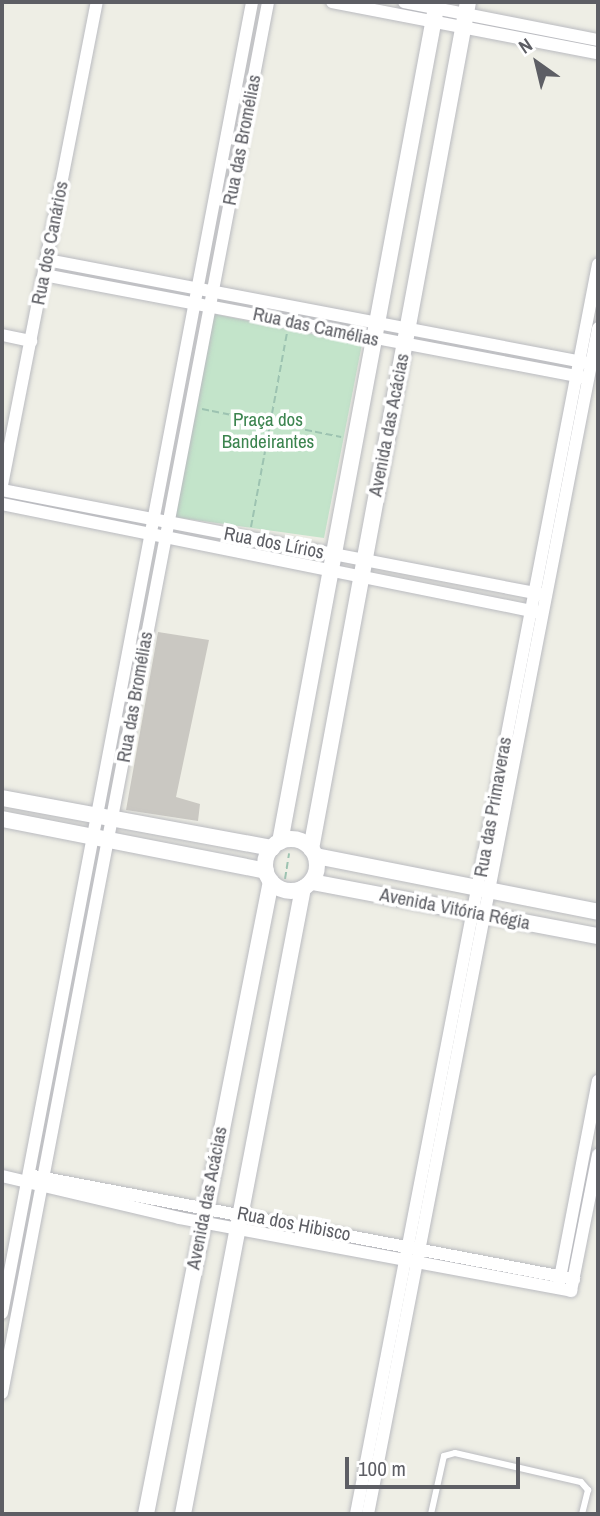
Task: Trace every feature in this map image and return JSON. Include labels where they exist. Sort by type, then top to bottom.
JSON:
[{"type":"street","name":"Rua dos Canários","points":[[2,488],[97,2]]},
{"type":"street","name":"Rua das Bromélias","points":[[105,818],[149,534],[252,2]]},
{"type":"street","name":"Rua das Bromélias","points":[[2,1313],[27,1181],[191,407],[268,2]]},
{"type":"street","points":[[332,2],[466,14],[598,40]]},
{"type":"street","points":[[404,2],[435,10]]},
{"type":"street","name":"Avenida das Acácias","points":[[276,845],[435,10]]},
{"type":"street","points":[[466,14],[598,53]]},
{"type":"street","name":"Avenida das Acácias","points":[[313,853],[362,569],[466,14]]},
{"type":"street","name":"Rua das Camélias","points":[[47,260],[196,296]]},
{"type":"street","name":"Rua das Primaveras","points":[[356,1514],[414,1247],[480,914],[531,593],[586,363],[598,264]]},
{"type":"street","name":"Rua das Camélias","points":[[44,275],[212,299],[583,377]]},
{"type":"street","name":"Rua das Camélias","points":[[212,299],[289,322],[374,332]]},
{"type":"street","name":"Rua das Primaveras","points":[[586,363],[598,328]]},
{"type":"street","points":[[2,335],[31,341]]},
{"type":"street","name":"Rua das Camélias","points":[[406,339],[586,363]]},
{"type":"street","name":"Rua das Primaveras","points":[[484,891],[547,596],[583,377]]},
{"type":"street","name":"Rua dos Lírios","points":[[2,488],[331,554],[362,569],[543,614]]},
{"type":"street","name":"Rua dos Lírios","points":[[2,504],[327,570],[362,569],[547,596]]},
{"type":"street","points":[[2,798],[105,818],[276,845],[298,840],[313,853],[307,885],[284,890],[268,876],[101,838],[2,820]]},
{"type":"street","name":"Rua das Bromélias","points":[[2,1393],[101,838]]},
{"type":"street","points":[[268,876],[276,845]]},
{"type":"street","name":"Avenida Vitória Régia","points":[[313,853],[484,891],[598,912]]},
{"type":"street","name":"Avenida das Acácias","points":[[146,1514],[268,876]]},
{"type":"street","name":"Avenida das Acácias","points":[[183,1514],[238,1221],[307,885]]},
{"type":"street","name":"Avenida Vitória Régia","points":[[307,885],[598,936]]},
{"type":"street","points":[[559,1282],[598,1081]]},
{"type":"street","name":"Rua dos Hibisco","points":[[8,1177],[203,1215],[414,1247],[573,1285],[598,1156]]},
{"type":"street","name":"Rua dos Hibisco","points":[[238,1221],[411,1261],[559,1282]]},
{"type":"street","name":"Rua das Primaveras","points":[[368,1514],[411,1261]]},
{"type":"lane","points":[[430,1514],[440,1467],[455,1453],[581,1482],[587,1490],[582,1514]]},
{"type":"path","points":[[248,538],[289,322]]},
{"type":"path","points":[[191,407],[354,440]]},
{"type":"green space","name":"Praça dos Bandeirantes","points":[[214,314],[362,344],[324,538],[174,517]]},
{"type":"building","points":[[158,632],[209,640],[176,797],[200,804],[198,821],[126,810]]}]
